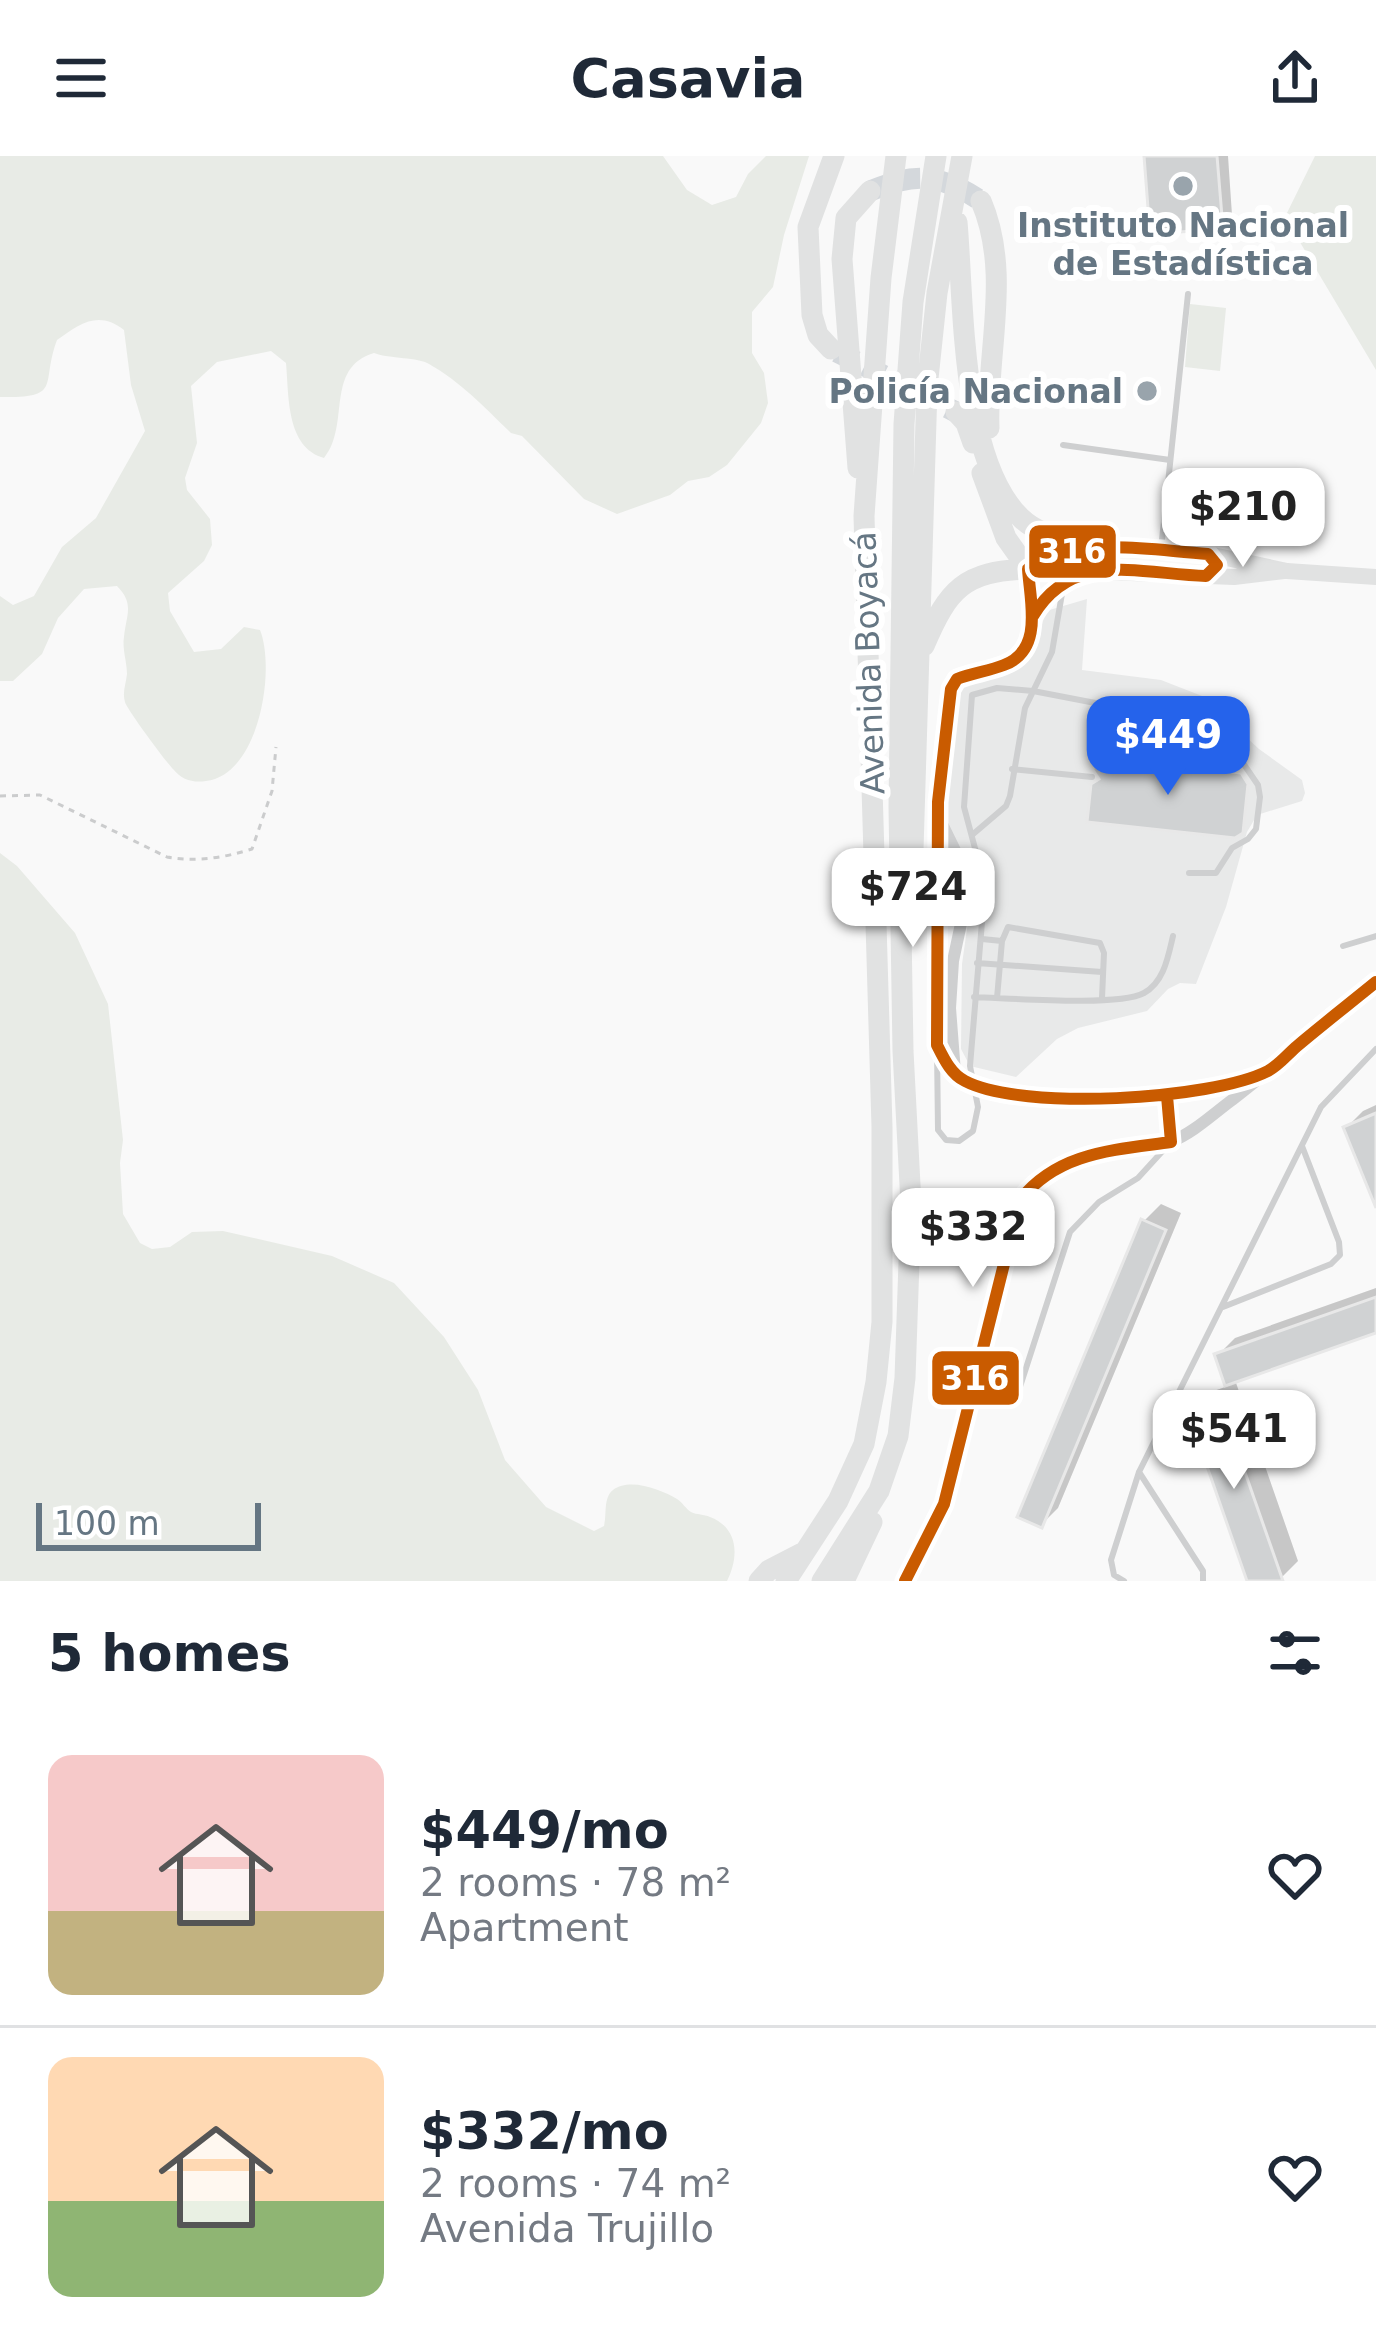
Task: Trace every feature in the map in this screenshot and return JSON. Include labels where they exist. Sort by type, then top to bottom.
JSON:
[{"type":"highway","points":[[831,349],[818,335],[812,315],[808,227],[834,156]]},
{"type":"highway","name":"Avenida Boyacá","points":[[786,1581],[852,1474],[864,1444],[877,1382],[882,1322],[882,1127],[864,516],[881,278],[896,156]]},
{"type":"highway","name":"Avenida Boyacá","points":[[822,1581],[879,1491],[898,1436],[905,1378],[910,1204],[900,964],[904,424],[913,302],[936,156]]},
{"type":"highway","points":[[900,964],[912,884],[927,388],[962,156]]},
{"type":"highway","points":[[864,516],[850,406],[842,259],[845,218],[870,191]]},
{"type":"highway","points":[[954,193],[973,402],[991,465],[1007,501],[1021,518],[1090,559]]},
{"type":"highway","points":[[981,201],[997,264],[988,400],[991,465]]},
{"type":"highway","points":[[920,658],[938,612],[962,585],[988,572],[1028,569],[1000,526],[966,422],[956,412]]},
{"type":"highway","points":[[844,1581],[871,1528],[879,1491]]},
{"type":"highway","points":[[759,1581],[769,1570],[808,1550]]},
{"type":"street","points":[[1033,616],[1041,597],[1090,559],[1161,552],[1208,554],[1287,571],[1376,577]]},
{"type":"street","points":[[1270,1070],[1167,1096],[1064,1097],[975,1086],[956,1074],[937,1045],[938,802],[951,689],[957,679],[972,672],[1017,659],[1033,638],[1028,569],[1053,553],[1206,576],[1251,577],[1287,571]]},
{"type":"street","points":[[1206,576],[1216,569],[1208,554]]},
{"type":"street","points":[[938,802],[944,833],[964,869],[968,891],[952,962],[950,1008],[956,1074]]},
{"type":"street","points":[[905,1581],[944,1504],[1020,1200],[1036,1177],[1062,1161],[1171,1142],[1270,1070],[1376,982]]},
{"type":"street","points":[[1167,1096],[1171,1142]]},
{"type":"lane","points":[[1161,552],[1187,294]]},
{"type":"lane","points":[[1063,445],[1170,460]]},
{"type":"lane","points":[[972,835],[1006,806],[1025,708],[1052,652],[1064,579]]},
{"type":"lane","points":[[937,1045],[938,1130],[941,1137],[959,1141],[973,1131],[978,1114],[970,1066],[985,886],[964,807],[972,695],[997,688],[1033,691],[1142,712],[1200,731],[1243,764],[1258,785],[1256,829],[1232,848],[1216,873],[1190,873]]},
{"type":"lane","points":[[1012,769],[1092,777]]},
{"type":"lane","points":[[998,998],[1002,941],[1008,927],[1100,943],[1104,952],[1102,998]]},
{"type":"lane","points":[[974,997],[1102,998],[1147,991],[1160,979],[1173,936]]},
{"type":"lane","points":[[1343,946],[1376,936]]},
{"type":"lane","points":[[982,939],[1002,941]]},
{"type":"lane","points":[[976,963],[1102,972]]},
{"type":"lane","points":[[1124,1581],[1114,1574],[1111,1560],[1138,1472],[1321,1107],[1375,1054]]},
{"type":"lane","points":[[1016,1399],[1070,1232],[1099,1202],[1138,1178],[1171,1142]]},
{"type":"lane","points":[[1220,1308],[1331,1264],[1340,1255],[1340,1242],[1301,1145]]},
{"type":"lane","points":[[1138,1472],[1203,1571],[1203,1581]]},
{"type":"path","points":[[0,796],[40,795],[167,856],[223,858],[252,849],[272,791],[276,747]]},
{"type":"shaded area","points":[[0,156],[663,156],[687,190],[712,205],[736,197],[748,174],[766,156],[809,156],[773,287],[752,312],[752,353],[764,373],[768,403],[761,423],[727,465],[709,477],[688,481],[670,495],[617,514],[584,499],[522,436],[511,433],[451,378],[418,360],[374,353],[359,360],[343,384],[336,430],[324,458],[302,443],[296,432],[286,363],[271,351],[217,362],[191,386],[197,443],[185,478],[187,490],[210,519],[212,545],[204,561],[168,593],[170,611],[194,652],[221,649],[244,627],[260,630],[266,670],[251,741],[224,774],[197,782],[173,769],[125,702],[128,604],[117,586],[84,589],[58,618],[42,654],[13,681],[0,681],[0,596],[13,605],[34,596],[62,547],[96,518],[145,431],[131,385],[124,330],[106,321],[82,324],[57,340],[42,391],[0,397]]},
{"type":"shaded area","points":[[1315,156],[1376,156],[1376,370],[1285,217]]},
{"type":"shaded area","points":[[1190,304],[1226,308],[1220,371],[1185,367]]},
{"type":"shaded area","points":[[1087,599],[1082,670],[1161,680],[1202,696],[1259,749],[1302,780],[1305,793],[1302,801],[1257,815],[1247,832],[1226,907],[1196,984],[1180,983],[1168,989],[1147,1011],[1078,1028],[1057,1039],[1016,1077],[970,1066],[961,1049],[962,964],[973,887],[943,810],[952,710],[964,682],[1027,657],[1035,648],[1046,611]]},
{"type":"shaded area","points":[[0,853],[75,933],[108,1004],[123,1140],[123,1214],[140,1243],[152,1249],[170,1247],[192,1232],[223,1231],[332,1256],[394,1283],[444,1337],[478,1390],[505,1460],[546,1507],[594,1531],[604,1526],[610,1493],[620,1486],[663,1492],[691,1512],[727,1528],[735,1553],[727,1581],[0,1581]]},
{"type":"building","name":"Instituto Nacional de Estadística","points":[[1144,156],[1217,156],[1223,229],[1150,234]]},
{"type":"building","points":[[1094,757],[1241,773],[1248,784],[1243,833],[1235,838],[1087,822],[1091,784],[1099,779],[1093,770]]},
{"type":"building","points":[[1376,1113],[1376,1208],[1343,1127]]},
{"type":"building","points":[[1141,1219],[1166,1230],[1042,1528],[1017,1517]]},
{"type":"building","points":[[1376,1297],[1376,1333],[1225,1386],[1214,1354]]},
{"type":"building","points":[[1219,1398],[1283,1581],[1247,1581],[1187,1409]]},
{"type":"tunnel","points":[[870,191],[927,178],[981,201]]},
{"type":"tunnel","points":[[837,352],[956,412]]},
{"type":"transit line","name":"316","points":[[1033,616],[1049,595],[1088,573],[1133,570],[1206,576],[1217,565],[1208,554],[1139,548],[1093,548],[1049,558],[1028,569],[1032,624],[1025,648],[1004,665],[957,679],[951,689],[938,802],[937,1045],[948,1066],[965,1081],[1028,1096],[1116,1098],[1205,1089],[1272,1069],[1376,982]]},
{"type":"transit line","name":"316","points":[[905,1581],[944,1504],[1020,1200],[1035,1184],[1069,1163],[1108,1151],[1171,1142],[1167,1096]]},
{"type":"place","name":"Instituto Nacional de Estadística","points":[[1183,186]]},
{"type":"place","name":"Policía Nacional","points":[[1147,391]]}]
